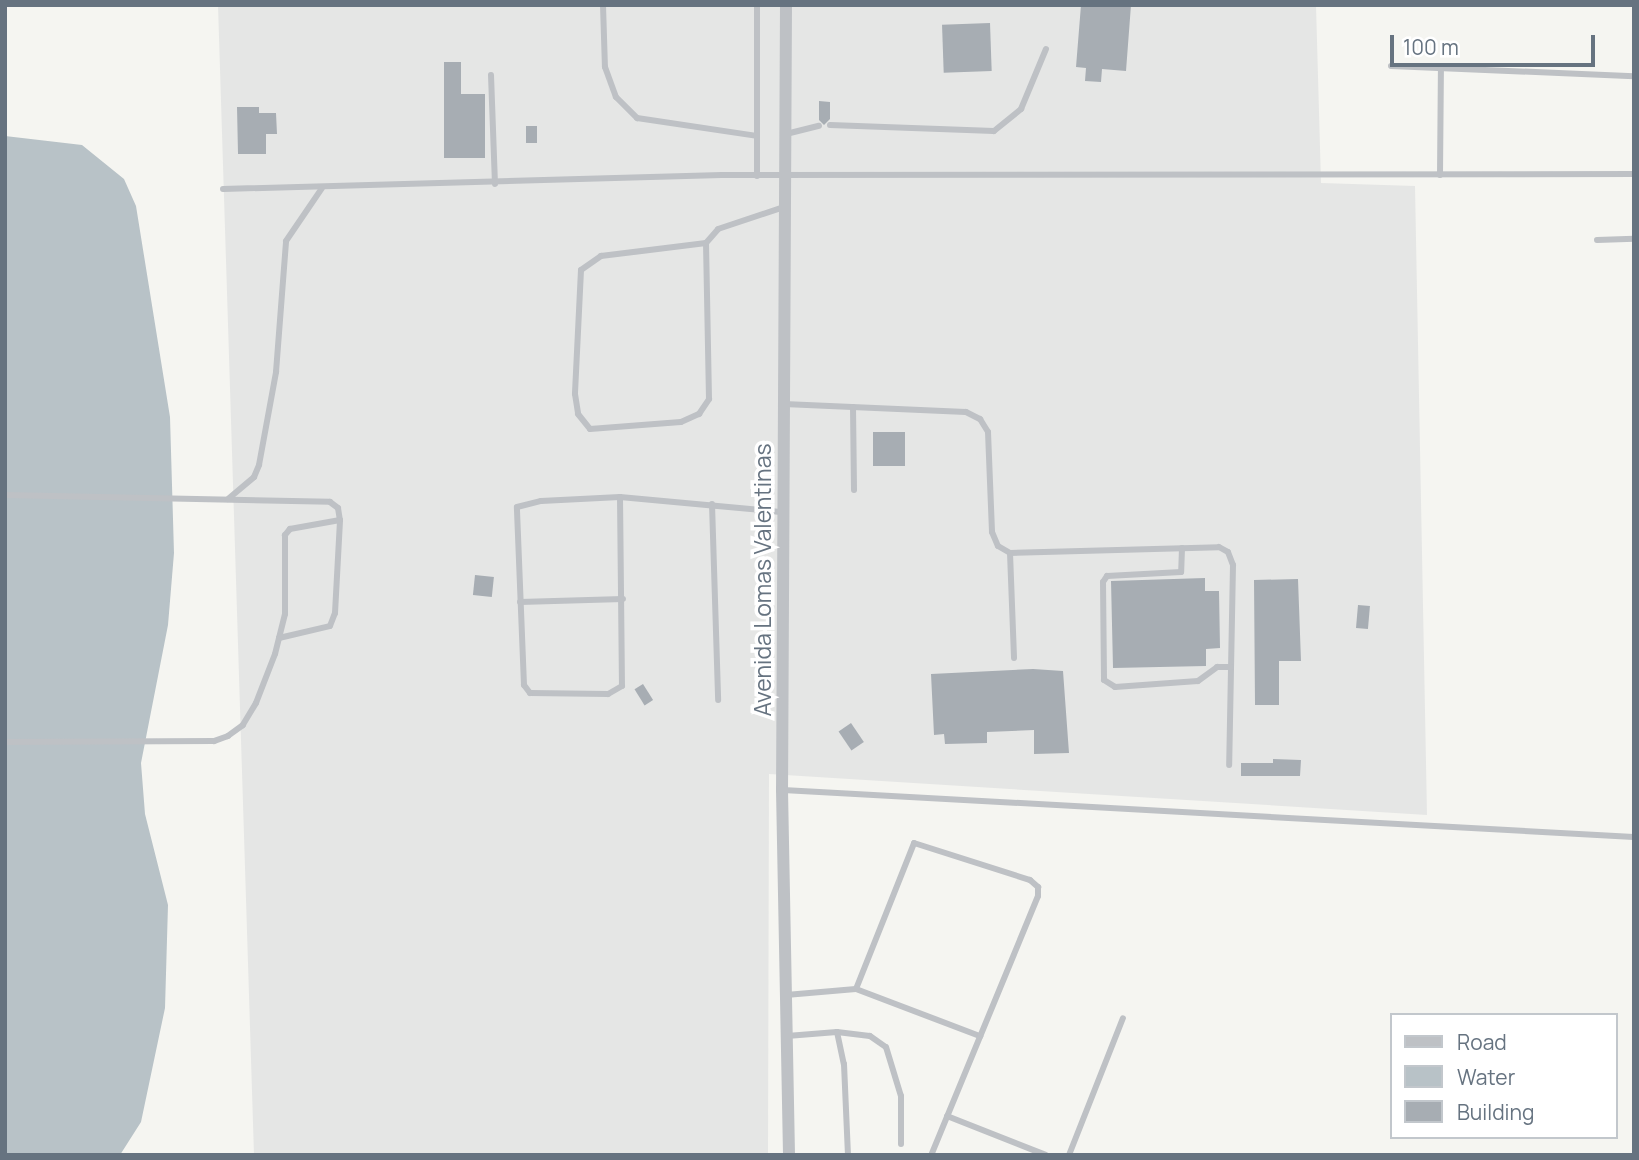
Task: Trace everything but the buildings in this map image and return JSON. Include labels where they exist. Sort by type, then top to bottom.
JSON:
[{"type":"street","name":"Avenida Lomas Valentinas","points":[[786,5],[782,790],[789,1155]]},
{"type":"lane","points":[[603,5],[605,67],[617,97],[637,118],[757,136]]},
{"type":"lane","points":[[757,5],[757,176]]},
{"type":"lane","points":[[830,125],[994,131],[1021,109],[1046,49]]},
{"type":"lane","points":[[1391,66],[1634,76]]},
{"type":"lane","points":[[1440,175],[1441,69]]},
{"type":"lane","points":[[491,75],[495,184]]},
{"type":"lane","points":[[786,134],[819,126]]},
{"type":"lane","points":[[223,189],[757,176],[1634,174]]},
{"type":"lane","points":[[226,500],[254,477],[258,465],[276,372],[286,241],[322,188]]},
{"type":"lane","points":[[706,243],[601,256],[581,270],[575,394],[578,414],[590,429],[681,422],[699,414],[709,399],[706,243],[718,229],[784,207]]},
{"type":"lane","points":[[1597,240],[1634,239]]},
{"type":"lane","points":[[784,404],[966,412],[980,419],[988,432],[992,532],[998,546],[1010,553],[1219,547],[1228,552],[1233,565],[1229,765]]},
{"type":"lane","points":[[853,407],[854,490]]},
{"type":"lane","points":[[5,495],[330,502],[338,508],[340,520],[335,613],[330,626],[279,638]]},
{"type":"lane","points":[[620,497],[625,672],[622,686],[608,694],[527,691],[520,602],[517,507],[541,501],[620,497],[785,513]]},
{"type":"lane","points":[[712,504],[718,700]]},
{"type":"lane","points":[[5,742],[221,738],[243,725],[256,703],[285,614],[285,535],[290,529],[340,520]]},
{"type":"lane","points":[[1182,548],[1181,572],[1107,576],[1103,582],[1104,680],[1115,687],[1198,681],[1217,667],[1231,667]]},
{"type":"lane","points":[[1010,553],[1014,657]]},
{"type":"lane","points":[[520,602],[623,599]]},
{"type":"lane","points":[[782,790],[1634,837]]},
{"type":"lane","points":[[856,989],[915,843],[1031,880],[1038,896],[931,1155]]},
{"type":"lane","points":[[786,995],[856,989],[980,1036]]},
{"type":"lane","points":[[1069,1155],[1123,1018]]},
{"type":"lane","points":[[787,1036],[837,1032],[870,1036],[886,1047],[901,1096],[901,1144]]},
{"type":"lane","points":[[837,1032],[844,1064],[848,1155]]},
{"type":"lane","points":[[947,1116],[1046,1155]]},
{"type":"shaded area","points":[[218,5],[1316,5],[1321,183],[1415,186],[1427,815],[769,774],[768,1155],[254,1155]]},
{"type":"water","points":[[5,136],[82,145],[124,179],[136,206],[170,417],[174,553],[168,625],[141,763],[145,814],[168,905],[165,1008],[141,1122],[120,1155],[5,1155]]}]
